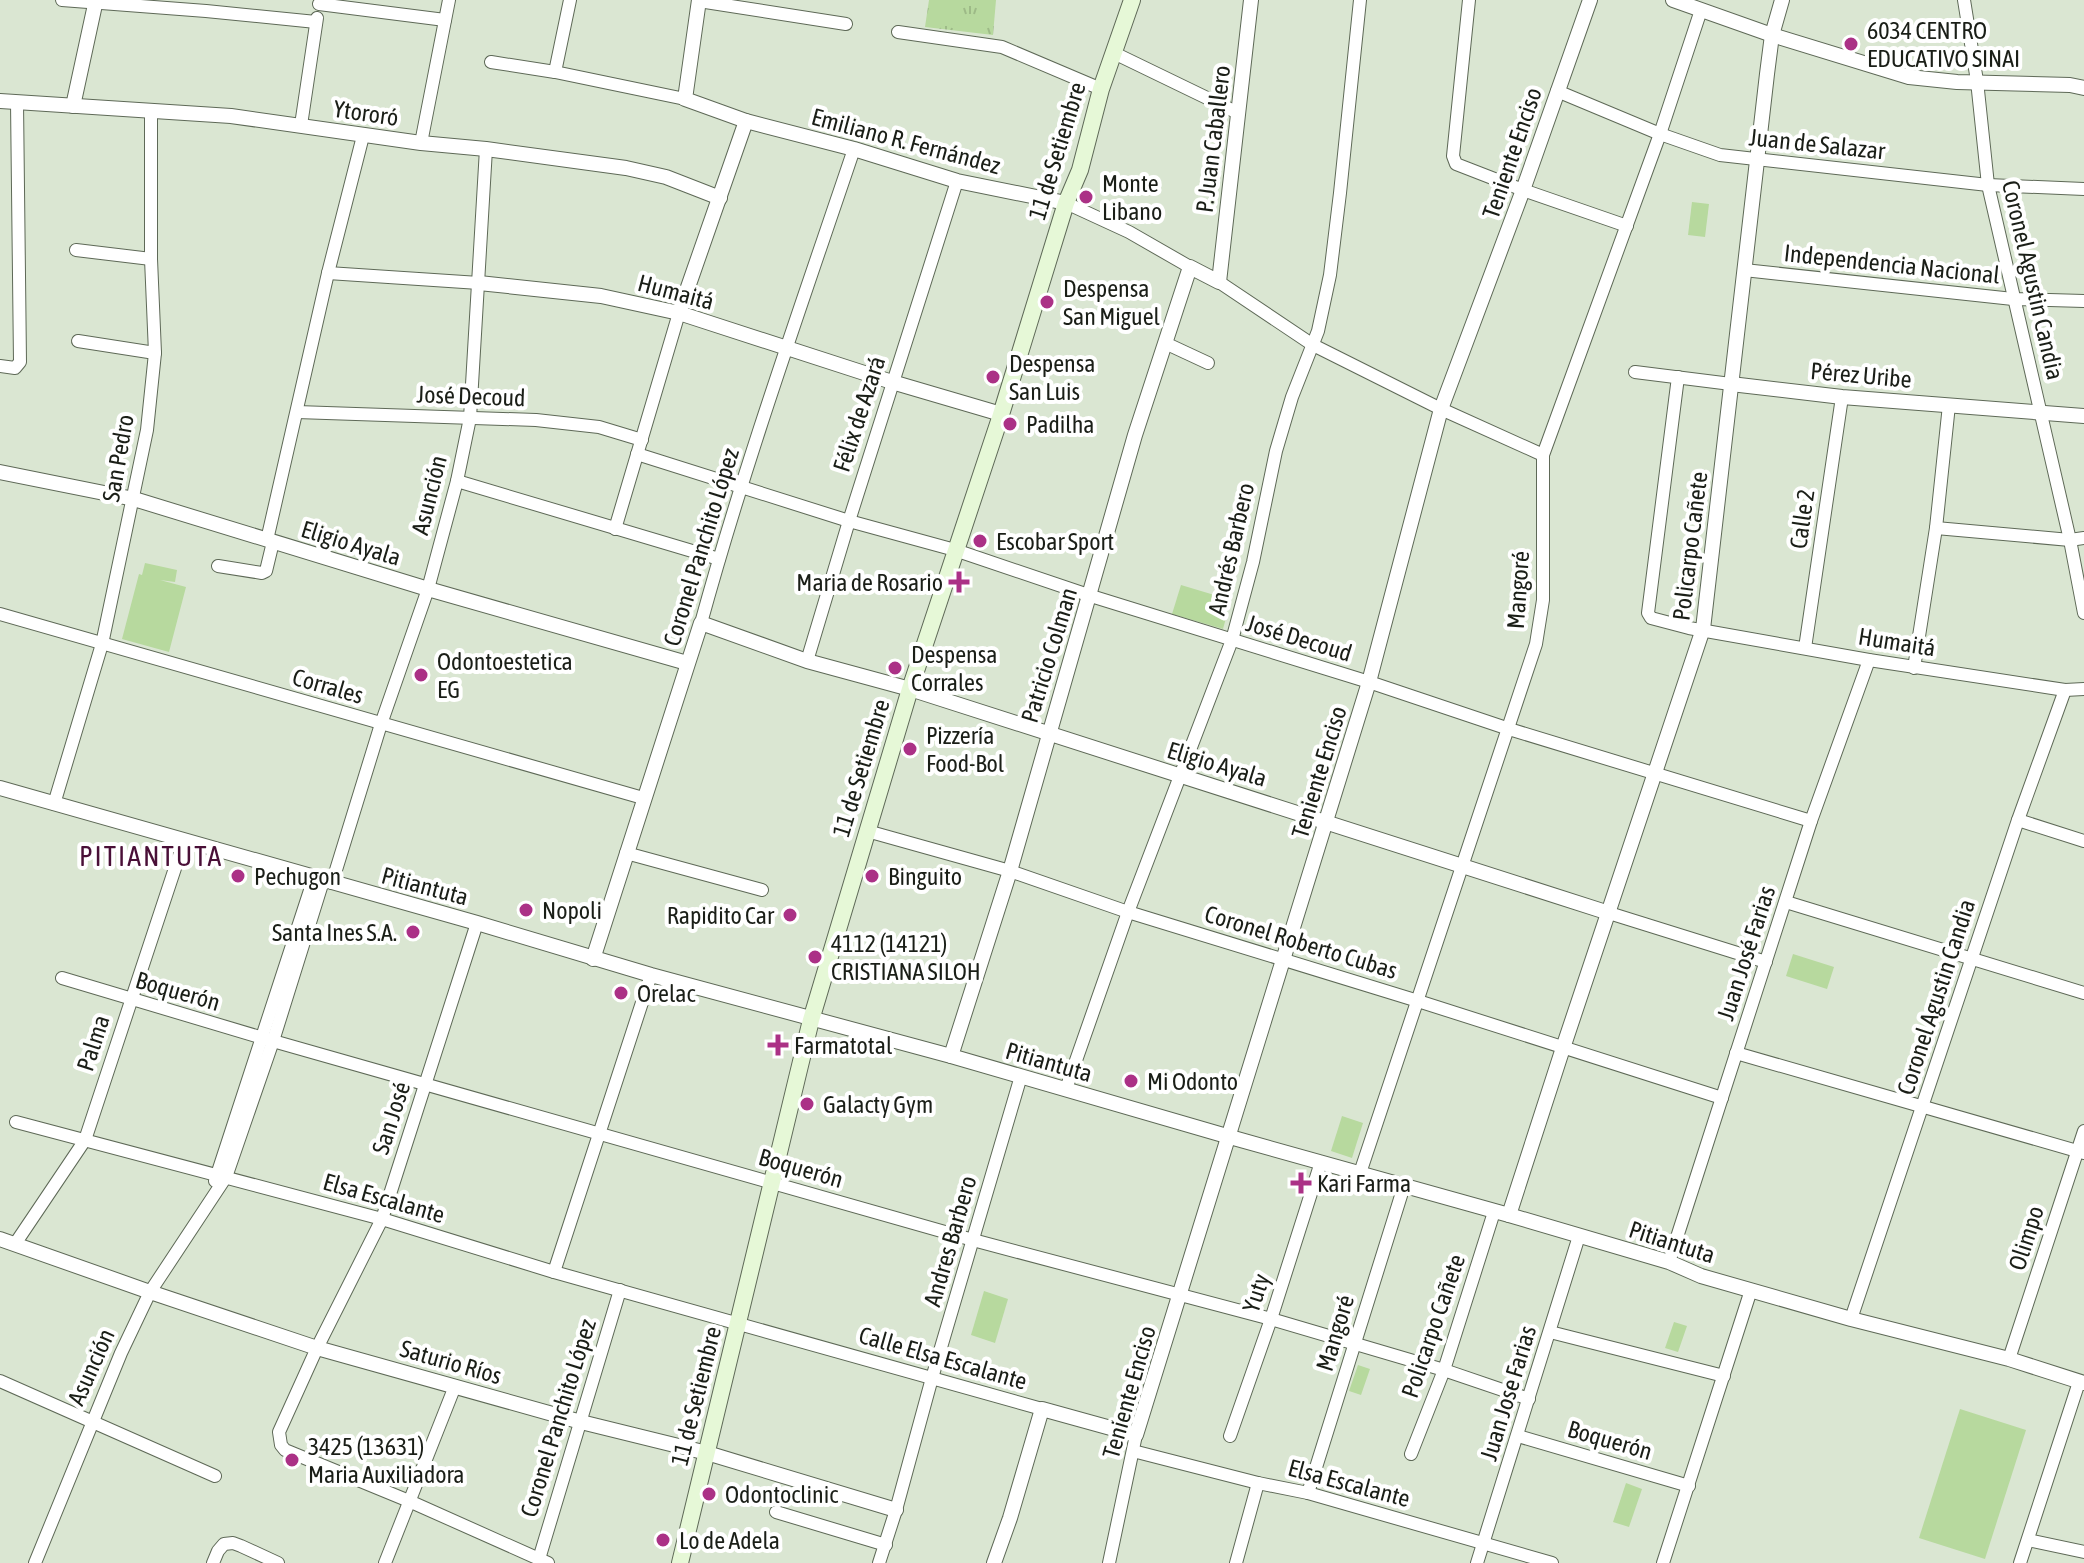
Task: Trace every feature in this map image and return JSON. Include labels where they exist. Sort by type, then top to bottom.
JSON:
[{"type":"main road","name":"11 de Setiembre","points":[[680,1563],[811,1020],[910,689],[1001,414],[1066,203],[1080,170],[1101,89],[1132,0]]},
{"type":"street","points":[[62,0],[207,5],[316,22]]},
{"type":"street","points":[[421,143],[449,0]]},
{"type":"street","points":[[555,72],[570,0]]},
{"type":"street","points":[[685,99],[699,0],[846,24]]},
{"type":"street","points":[[801,15],[803,0]]},
{"type":"street","name":"P. Juan Caballero","points":[[1219,282],[1251,0]]},
{"type":"street","name":"Andrés Barbero","points":[[1066,1089],[1128,912],[1232,640],[1253,562],[1276,451],[1322,314],[1340,193],[1360,0]]},
{"type":"street","points":[[1469,0],[1453,156],[1457,165],[1627,226]]},
{"type":"street","name":"Teniente Enciso","points":[[1109,1563],[1136,1435],[1369,682],[1441,409],[1590,0]]},
{"type":"street","points":[[1673,0],[1772,35],[1909,77],[1957,82],[2079,85]]},
{"type":"street","name":"Policarpo Cañete","points":[[1411,1454],[1563,1048],[1703,629],[1772,35],[1782,0]]},
{"type":"street","name":"Coronel Agustin Candia","points":[[1964,0],[1977,81],[1988,185],[2042,413],[2084,613]]},
{"type":"street","points":[[73,106],[96,2]]},
{"type":"street","points":[[301,125],[319,2],[445,20]]},
{"type":"street","name":"Mangoré","points":[[1360,1173],[1536,644],[1543,564],[1543,455],[1660,134],[1701,10]]},
{"type":"street","points":[[898,32],[1002,47],[1101,89]]},
{"type":"street","points":[[1114,53],[1238,113]]},
{"type":"street","name":"Emiliano R. Fernández","points":[[491,62],[685,99],[746,121],[854,149],[957,181],[1066,203],[1129,232],[1219,282],[1313,345],[1441,409],[1543,455]]},
{"type":"street","name":"Juan de Salazar","points":[[1557,91],[1720,155],[1988,185],[2084,189]]},
{"type":"street","name":"Ytororó","points":[[0,101],[231,116],[363,136],[486,149],[626,168],[666,177],[720,198]]},
{"type":"street","points":[[0,366],[15,368],[20,362],[17,102]]},
{"type":"street","name":"San Pedro","points":[[54,804],[102,644],[147,430],[155,353],[151,259],[151,110]]},
{"type":"street","points":[[615,529],[679,313],[746,121]]},
{"type":"street","points":[[218,566],[262,573],[266,571],[297,412],[363,136]]},
{"type":"street","name":"Asunción","points":[[35,1563],[91,1422],[150,1292],[210,1200],[222,1175],[267,1039],[428,589],[457,481],[470,418],[486,149]]},
{"type":"street","name":"Coronel Panchito López","points":[[593,959],[719,559],[854,149]]},
{"type":"street","name":"Félix de Azará","points":[[807,661],[957,181]]},
{"type":"street","points":[[76,250],[151,259]]},
{"type":"street","name":"Patricio Colman","points":[[951,1056],[1010,871],[1135,435],[1190,267]]},
{"type":"street","name":"Independencia Nacional","points":[[1744,270],[2013,299],[2084,301]]},
{"type":"street","name":"Humaitá","points":[[328,273],[479,283],[601,296],[679,313],[1001,414]]},
{"type":"street","points":[[78,341],[155,353]]},
{"type":"street","points":[[1165,343],[1208,363]]},
{"type":"street","name":"Pérez Uribe","points":[[1635,372],[1842,397],[2084,416]]},
{"type":"street","name":"Humaitá","points":[[1678,377],[1648,613],[1655,620],[1914,668],[2065,690],[2084,689]]},
{"type":"street","name":"Calle 2","points":[[1805,648],[1842,397]]},
{"type":"street","points":[[1914,668],[1936,528],[1949,405]]},
{"type":"street","name":"José Decoud","points":[[297,412],[536,420],[599,427],[642,440]]},
{"type":"street","name":"José Decoud","points":[[637,454],[849,521],[955,550],[1509,729],[1811,821]]},
{"type":"street","name":"Eligio Ayala","points":[[0,472],[134,499],[428,589],[687,663]]},
{"type":"street","points":[[457,481],[719,559]]},
{"type":"street","points":[[1936,528],[2070,540],[2084,538]]},
{"type":"street","name":"Corrales","points":[[0,614],[643,798]]},
{"type":"street","name":"Eligio Ayala","points":[[701,623],[807,661],[910,689],[1766,962]]},
{"type":"street","name":"Juan José Farias","points":[[1669,1262],[1811,821],[1869,660]]},
{"type":"street","name":"Coronel Agustin Candia","points":[[1851,1319],[2018,820],[2065,690]]},
{"type":"street","name":"Pitiantuta","points":[[0,788],[477,923],[593,959],[951,1056],[1502,1213],[1669,1262],[1701,1276],[1851,1319],[2009,1359],[2081,1382]]},
{"type":"street","points":[[2018,820],[2084,841]]},
{"type":"street","name":"Coronel Roberto Cubas","points":[[867,831],[1010,871],[1128,912],[1722,1098]]},
{"type":"street","name":"Palma","points":[[15,1244],[85,1140],[184,841]]},
{"type":"street","points":[[626,853],[762,890]]},
{"type":"street","points":[[1786,902],[2084,993]]},
{"type":"street","name":"San José","points":[[409,1501],[285,1450],[279,1432],[382,1219],[477,923]]},
{"type":"street","points":[[554,1272],[651,975]]},
{"type":"street","name":"Boquerón","points":[[62,978],[973,1240],[1271,1319],[1444,1370],[1529,1399]]},
{"type":"street","points":[[1736,1053],[2081,1152]]},
{"type":"street","name":"Andres Barbero","points":[[879,1563],[1021,1076]]},
{"type":"street","name":"Elsa Escalante","points":[[16,1122],[382,1219],[739,1324]]},
{"type":"street","name":"Olimpo","points":[[2009,1359],[2081,1152],[2084,1131]]},
{"type":"street","name":"Yuty","points":[[1230,1436],[1321,1162]]},
{"type":"street","name":"Mangoré","points":[[1308,1493],[1404,1186]]},
{"type":"street","name":"Juan Jose Farias","points":[[1477,1563],[1579,1236]]},
{"type":"street","name":"Saturio Ríos","points":[[0,1239],[317,1348],[581,1422],[707,1453],[896,1510]]},
{"type":"street","name":"Coronel Panchito López","points":[[544,1561],[620,1290]]},
{"type":"street","points":[[1663,1563],[1751,1290]]},
{"type":"street","name":"Calle Elsa Escalante","points":[[739,1324],[1136,1435]]},
{"type":"street","points":[[1550,1332],[1724,1376]]},
{"type":"street","points":[[0,1381],[215,1476]]},
{"type":"street","points":[[2020,1563],[2081,1382]]},
{"type":"street","points":[[385,1563],[455,1386]]},
{"type":"street","points":[[994,1563],[1042,1409]]},
{"type":"street","name":"Boquerón","points":[[1518,1436],[1689,1486]]},
{"type":"street","name":"Elsa Escalante","points":[[1133,1451],[1308,1493],[1552,1563]]},
{"type":"street","points":[[1236,1563],[1258,1483]]},
{"type":"street","points":[[409,1501],[544,1561]]},
{"type":"street","points":[[776,1512],[886,1545]]},
{"type":"street","points":[[2028,1540],[2084,1552]]},
{"type":"street","points":[[213,1563],[224,1544],[233,1543],[278,1563]]},
{"type":"green space","points":[[929,0],[996,0],[993,35],[925,27]]},
{"type":"green space","points":[[1692,202],[1709,204],[1705,237],[1688,235]]},
{"type":"green space","points":[[145,563],[177,570],[175,582],[160,580],[186,587],[169,652],[122,639],[139,574],[142,575]]},
{"type":"green space","points":[[1181,585],[1231,600],[1223,629],[1172,614]]},
{"type":"green space","points":[[1793,954],[1834,967],[1827,989],[1786,976]]},
{"type":"green space","points":[[1342,1116],[1363,1123],[1352,1158],[1331,1151]]},
{"type":"green space","points":[[984,1291],[1008,1299],[995,1343],[971,1335]]},
{"type":"green space","points":[[1674,1322],[1687,1326],[1678,1352],[1665,1348]]},
{"type":"green space","points":[[1358,1365],[1370,1369],[1361,1395],[1349,1391]]},
{"type":"green space","points":[[1960,1409],[2026,1430],[1985,1559],[1919,1538]]},
{"type":"green space","points":[[1626,1483],[1642,1489],[1629,1527],[1613,1522]]},
{"type":"place","name":"6034 CENTRO EDUCATIVO SINAI","points":[[1851,44]]},
{"type":"place","name":"Monte Libano","points":[[1086,197]]},
{"type":"place","name":"Despensa San Miguel","points":[[1047,302]]},
{"type":"place","name":"Despensa San Luis","points":[[993,377]]},
{"type":"place","name":"Padilha","points":[[1010,424]]},
{"type":"place","name":"Escobar Sport","points":[[980,541]]},
{"type":"place","name":"Maria de Rosario","points":[[959,582]]},
{"type":"place","name":"Despensa Corrales","points":[[895,668]]},
{"type":"place","name":"Odontoestetica EG","points":[[421,675]]},
{"type":"place","name":"Pizzería Food-Bol","points":[[910,749]]},
{"type":"place","name":"Pechugon","points":[[238,876]]},
{"type":"place","name":"Binguito","points":[[872,876]]},
{"type":"place","name":"Nopoli","points":[[526,910]]},
{"type":"place","name":"Rapidito Car","points":[[790,915]]},
{"type":"place","name":"Santa Ines S.A.","points":[[413,932]]},
{"type":"place","name":"4112 (14121) CRISTIANA SILOH","points":[[815,957]]},
{"type":"place","name":"Orelac","points":[[621,993]]},
{"type":"place","name":"Farmatotal","points":[[778,1045]]},
{"type":"place","name":"Mi Odonto","points":[[1131,1081]]},
{"type":"place","name":"Galacty Gym","points":[[807,1104]]},
{"type":"place","name":"Kari Farma","points":[[1301,1183]]},
{"type":"place","name":"3425 (13631) Maria Auxiliadora","points":[[292,1460]]},
{"type":"place","name":"Odontoclinic","points":[[709,1494]]},
{"type":"place","name":"Lo de Adela","points":[[663,1540]]},
{"type":"district","name":"PITIANTUTA","points":[[151,856]]}]
